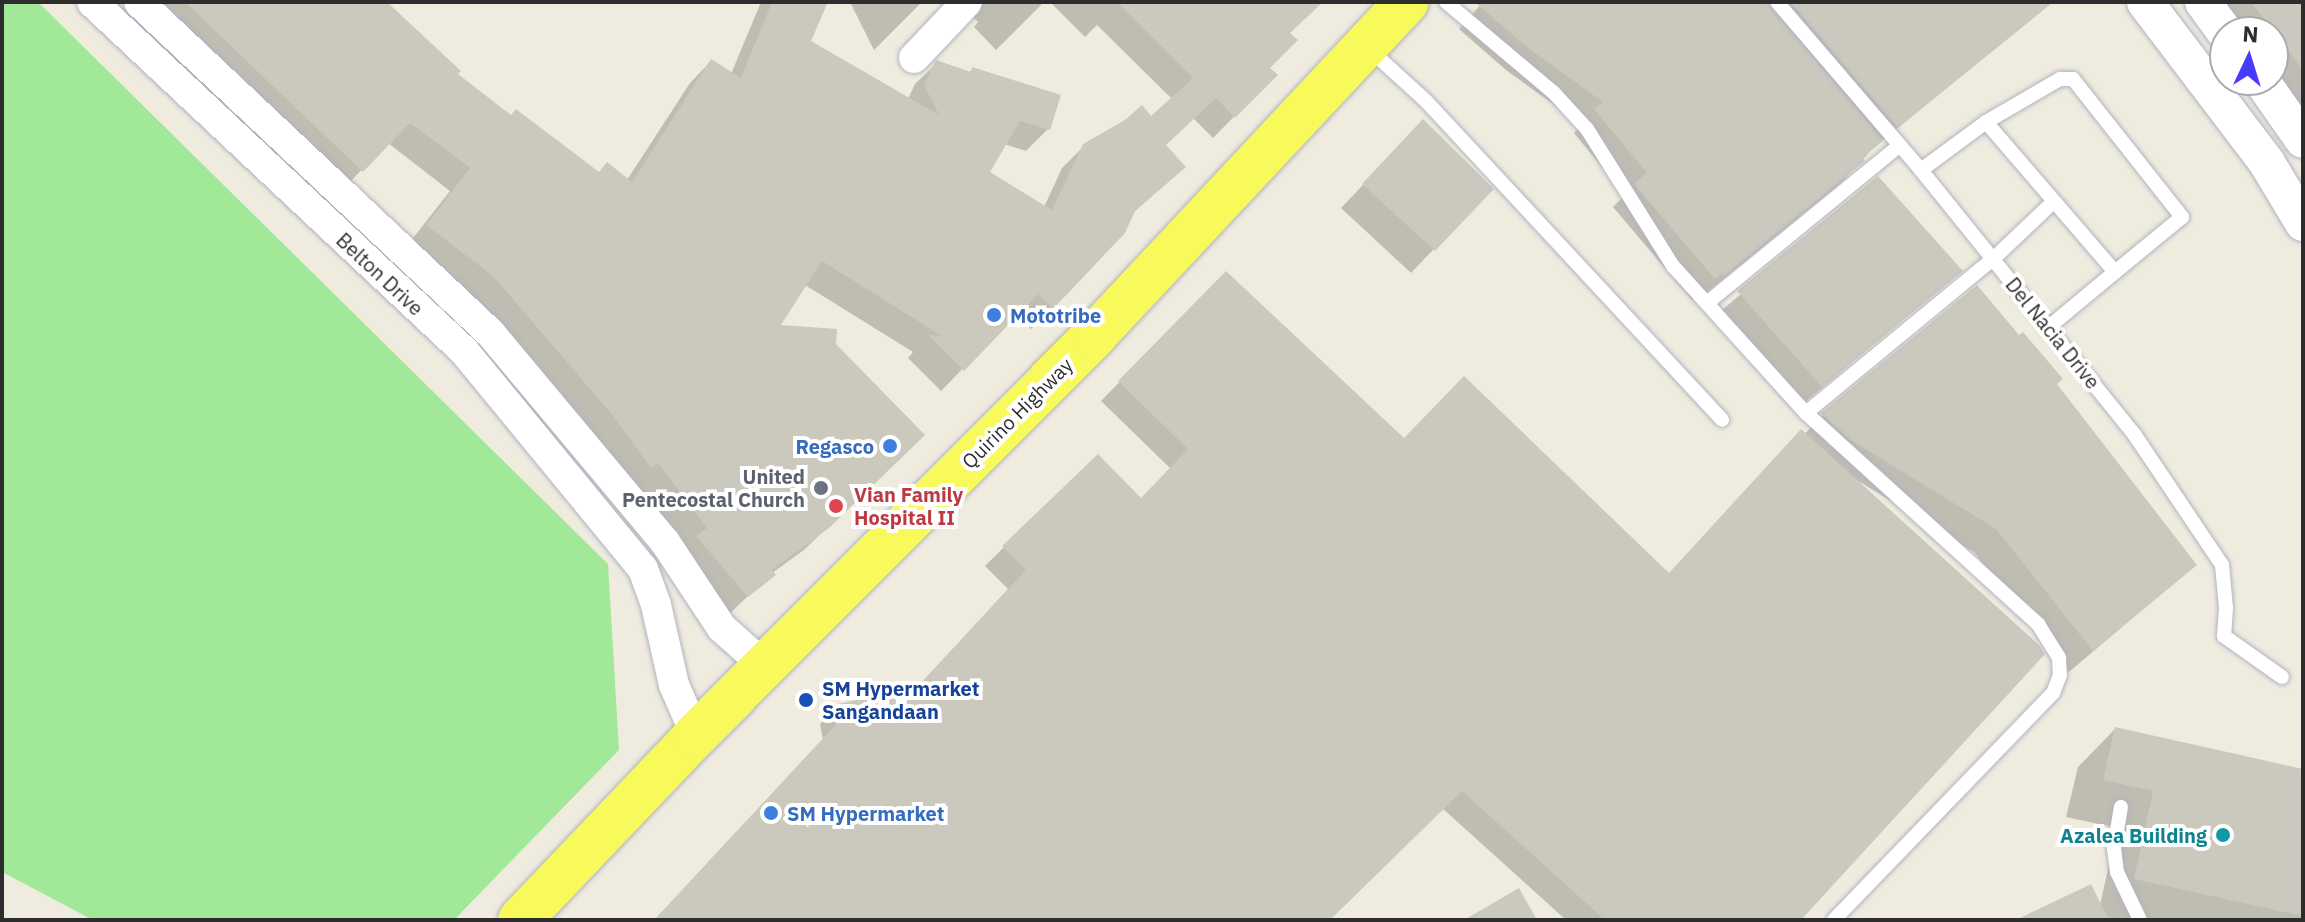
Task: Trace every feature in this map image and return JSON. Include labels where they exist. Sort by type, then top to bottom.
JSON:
[{"type":"main road","name":"Quirino Highway","points":[[520,920],[696,735],[1095,335],[1407,2]]},
{"type":"street","name":"Belton Drive","points":[[92,2],[464,351],[643,569],[656,605],[674,685],[696,735]]},
{"type":"street","name":"Belton Drive","points":[[139,2],[491,334],[669,551],[722,628],[766,667]]},
{"type":"street","points":[[914,58],[967,2]]},
{"type":"street","points":[[2145,2],[2267,163],[2303,223]]},
{"type":"street","points":[[2272,96],[2303,140]]},
{"type":"street","points":[[394,287],[420,264]]},
{"type":"street","points":[[643,569],[669,551]]},
{"type":"street","points":[[662,635],[705,607]]},
{"type":"lane","points":[[1446,2],[1554,93],[1587,129],[1673,266],[1806,413],[2038,624],[2059,658],[2060,675],[2053,693],[1834,920]]},
{"type":"lane","name":"Del Nacia Drive","points":[[1777,2],[2050,326],[2134,434],[2222,565],[2226,608],[2224,636],[2282,677]]},
{"type":"lane","points":[[1365,46],[1426,101],[1722,420]]},
{"type":"lane","points":[[1921,170],[1986,122],[2060,79],[2073,79],[2182,217],[2050,326]]},
{"type":"lane","points":[[1986,122],[2115,272]]},
{"type":"lane","points":[[1707,303],[1899,146]]},
{"type":"lane","points":[[1806,413],[1993,259],[2053,202]]},
{"type":"lane","points":[[2121,807],[2114,848],[2117,872],[2140,920]]},
{"type":"green space","points":[[2,2],[38,2],[608,564],[619,750],[454,920],[93,920],[2,872]]},
{"type":"building","points":[[185,2],[387,2],[461,71],[458,74],[511,115],[516,109],[599,172],[607,162],[632,182],[711,59],[741,78],[772,2],[828,2],[811,41],[939,115],[924,85],[936,60],[971,72],[972,67],[1061,95],[1050,130],[1020,121],[990,172],[1052,210],[1083,144],[1125,120],[1142,105],[1151,116],[1193,78],[1117,2],[1323,2],[1290,33],[1298,40],[1270,68],[1278,75],[1235,118],[1216,98],[1166,145],[1186,167],[1135,211],[1125,233],[1053,309],[1038,294],[964,371],[928,335],[942,336],[822,261],[781,325],[837,329],[836,344],[925,435],[829,528],[772,570],[776,575],[748,597],[696,536],[707,528],[658,463],[651,468],[610,412],[493,276],[426,225],[470,168],[410,123],[363,172]]},
{"type":"building","points":[[1475,2],[1767,2],[1883,141],[1863,157],[1865,161],[1724,276],[1722,273],[1715,279],[1634,184],[1647,173],[1594,109],[1603,102],[1528,48]]},
{"type":"building","points":[[1790,2],[2052,2],[1898,128]]},
{"type":"building","points":[[2251,2],[2303,2],[2303,70],[2289,52],[2289,16],[2262,16]]},
{"type":"building","points":[[1423,119],[1494,189],[1435,251],[1362,184]]},
{"type":"building","points":[[1878,176],[1963,271],[1822,387],[1737,291]]},
{"type":"building","points":[[1226,271],[1404,438],[1464,376],[1669,573],[1801,429],[2039,645],[2045,654],[1801,920],[1605,920],[1462,791],[1330,920],[654,920],[841,719],[838,704],[918,686],[1026,570],[1002,546],[1098,454],[1141,498],[1188,449],[1118,381]]},
{"type":"building","points":[[1977,285],[2019,335],[2023,332],[2063,379],[2057,384],[2197,565],[2093,651],[1996,529],[1849,439],[1821,413]]},
{"type":"building","name":"Azalea Building","points":[[2115,727],[2303,769],[2303,916],[2134,879],[2153,791],[2103,780]]},
{"type":"building","points":[[2091,884],[2109,920],[2016,920]]},
{"type":"building","points":[[1519,888],[1537,920],[1464,920]]},
{"type":"place","name":"Mototribe","points":[[994,315]]},
{"type":"place","name":"Regasco","points":[[890,446]]},
{"type":"place","name":"United Pentecostal Church","points":[[821,488]]},
{"type":"place","name":"Vian Family Hospital II","points":[[836,506]]},
{"type":"place","name":"SM Hypermarket Sangandaan","points":[[806,700]]},
{"type":"place","name":"SM Hypermarket","points":[[771,813]]},
{"type":"place","name":"Azalea Building","points":[[2223,835]]}]
